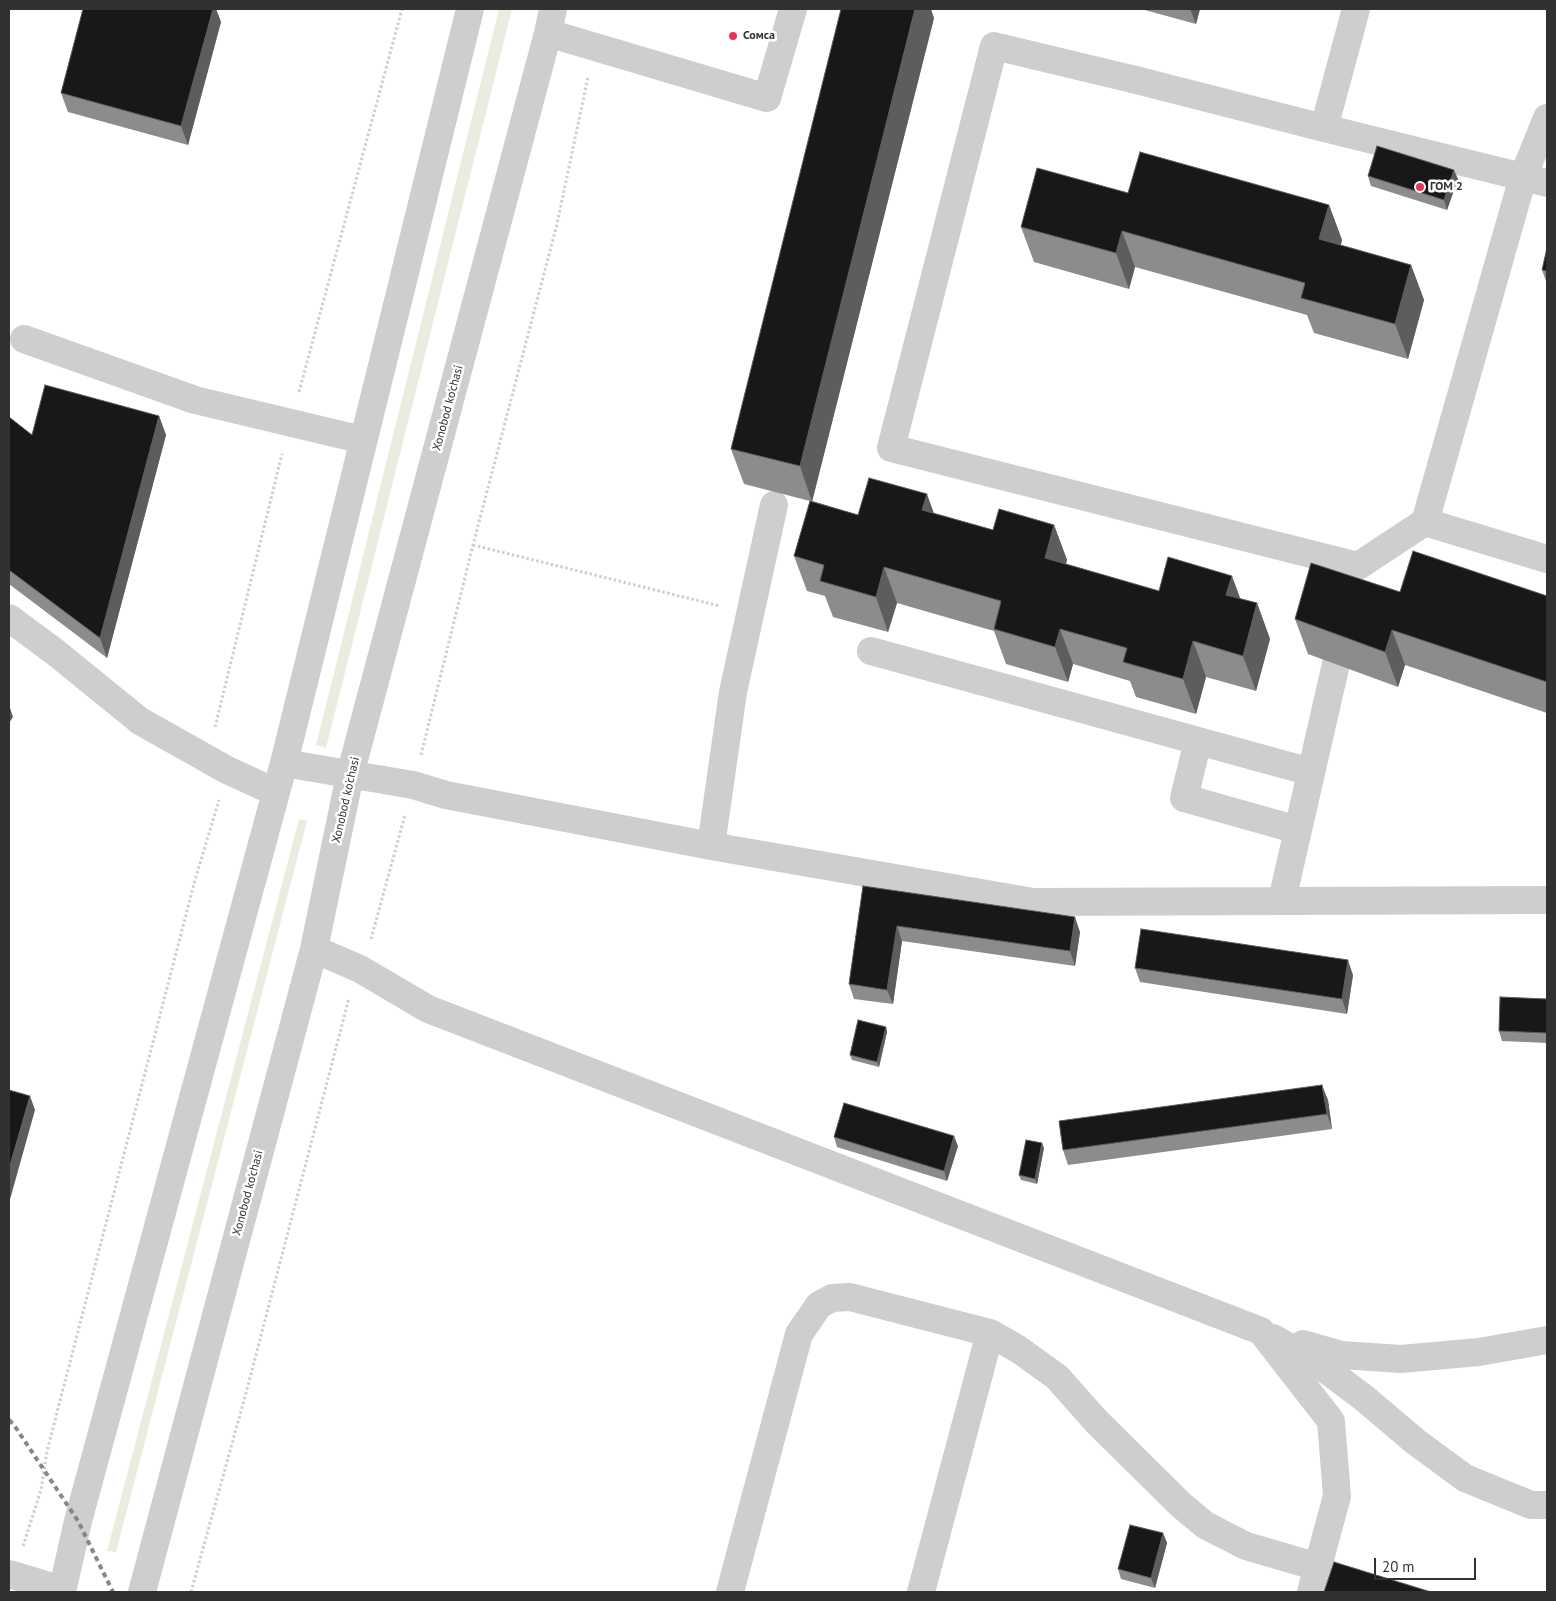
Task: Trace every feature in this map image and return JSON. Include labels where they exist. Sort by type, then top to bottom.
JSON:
[{"type":"street","points":[[11,1575],[62,1591],[80,1511],[284,762],[470,9]]},
{"type":"street","points":[[550,21],[767,98],[793,9]]},
{"type":"street","points":[[1324,128],[1356,9]]},
{"type":"street","name":"Xonobod ko'chasi","points":[[142,1592],[314,949],[350,775],[550,21]]},
{"type":"street","points":[[1535,180],[994,46],[891,448],[1355,577],[1425,522],[1535,180],[1547,118]]},
{"type":"street","points":[[24,339],[195,400],[364,440]]},
{"type":"street","points":[[711,846],[733,692],[774,505]]},
{"type":"street","points":[[1425,522],[1547,559]]},
{"type":"street","points":[[9,618],[55,652],[140,721],[227,770],[275,792]]},
{"type":"street","points":[[871,651],[1311,772]]},
{"type":"street","points":[[1282,900],[1336,664]]},
{"type":"street","points":[[1198,741],[1184,798],[1298,830]]},
{"type":"street","points":[[284,762],[413,785],[446,795],[711,846],[1033,902],[1547,900]]},
{"type":"street","points":[[314,949],[360,969],[428,1009],[1261,1331],[1341,1355],[1401,1359],[1479,1352],[1547,1340]]},
{"type":"street","points":[[730,1592],[799,1334],[820,1305],[832,1298],[850,1297],[990,1333],[1018,1348],[1057,1377],[1096,1422],[1181,1505],[1205,1525],[1315,1580],[1337,1496],[1331,1421],[1261,1331]]},
{"type":"street","points":[[1261,1331],[1320,1364],[1416,1442],[1465,1478],[1532,1505],[1547,1505]]},
{"type":"street","points":[[921,1592],[990,1333]]},
{"type":"path","points":[[11,1575],[41,1490],[47,1451],[195,880],[227,770],[214,730],[291,423],[402,9]]},
{"type":"path","points":[[473,545],[750,613]]},
{"type":"shaded area","points":[[499,9],[512,9],[326,748],[316,745]]},
{"type":"shaded area","points":[[299,819],[307,821],[116,1552],[107,1551]]},
{"type":"building","points":[[83,9],[213,9],[181,126],[61,93]]},
{"type":"building","points":[[841,9],[915,9],[800,466],[731,449]]},
{"type":"building","points":[[1377,146],[1454,170],[1444,200],[1368,176]]},
{"type":"building","points":[[1140,152],[1329,205],[1319,239],[1411,265],[1395,324],[1301,298],[1305,283],[1122,231],[1116,253],[1021,227],[1037,168],[1128,193]]},
{"type":"building","points":[[1547,248],[1547,271],[1542,270]]},
{"type":"building","points":[[45,385],[159,416],[100,638],[9,570],[9,417],[32,435]]},
{"type":"building","points":[[869,478],[927,494],[922,510],[993,530],[999,509],[1054,525],[1045,558],[1159,591],[1168,557],[1232,576],[1226,595],[1257,603],[1243,656],[1193,641],[1183,679],[1123,662],[1127,648],[1060,629],[1055,647],[994,629],[1001,601],[884,567],[876,597],[820,581],[824,565],[794,556],[810,501],[858,515]]},
{"type":"building","points":[[1413,551],[1547,596],[1547,682],[1392,630],[1385,652],[1295,619],[1311,563],[1400,592]]},
{"type":"building","points":[[863,886],[1075,917],[1070,951],[897,926],[887,990],[849,984]]},
{"type":"building","points":[[1141,929],[1348,960],[1342,999],[1135,968]]},
{"type":"building","points":[[1500,997],[1547,999],[1547,1033],[1499,1031]]},
{"type":"building","points":[[858,1020],[886,1027],[877,1062],[850,1055]]},
{"type":"building","points":[[1322,1085],[1327,1114],[1063,1150],[1059,1121]]},
{"type":"building","points":[[9,1090],[30,1096],[9,1169]]},
{"type":"building","points":[[844,1103],[954,1136],[944,1171],[834,1137]]},
{"type":"building","points":[[1026,1140],[1042,1143],[1035,1179],[1019,1175]]},
{"type":"building","points":[[1130,1525],[1163,1533],[1151,1578],[1118,1569]]},
{"type":"building","points":[[1334,1562],[1431,1592],[1324,1592]]},
{"type":"railway","points":[[9,1420],[78,1521],[113,1592]]},
{"type":"place","name":"Сомса","points":[[733,36]]},
{"type":"place","name":"ГОМ 2","points":[[1420,187]]}]
